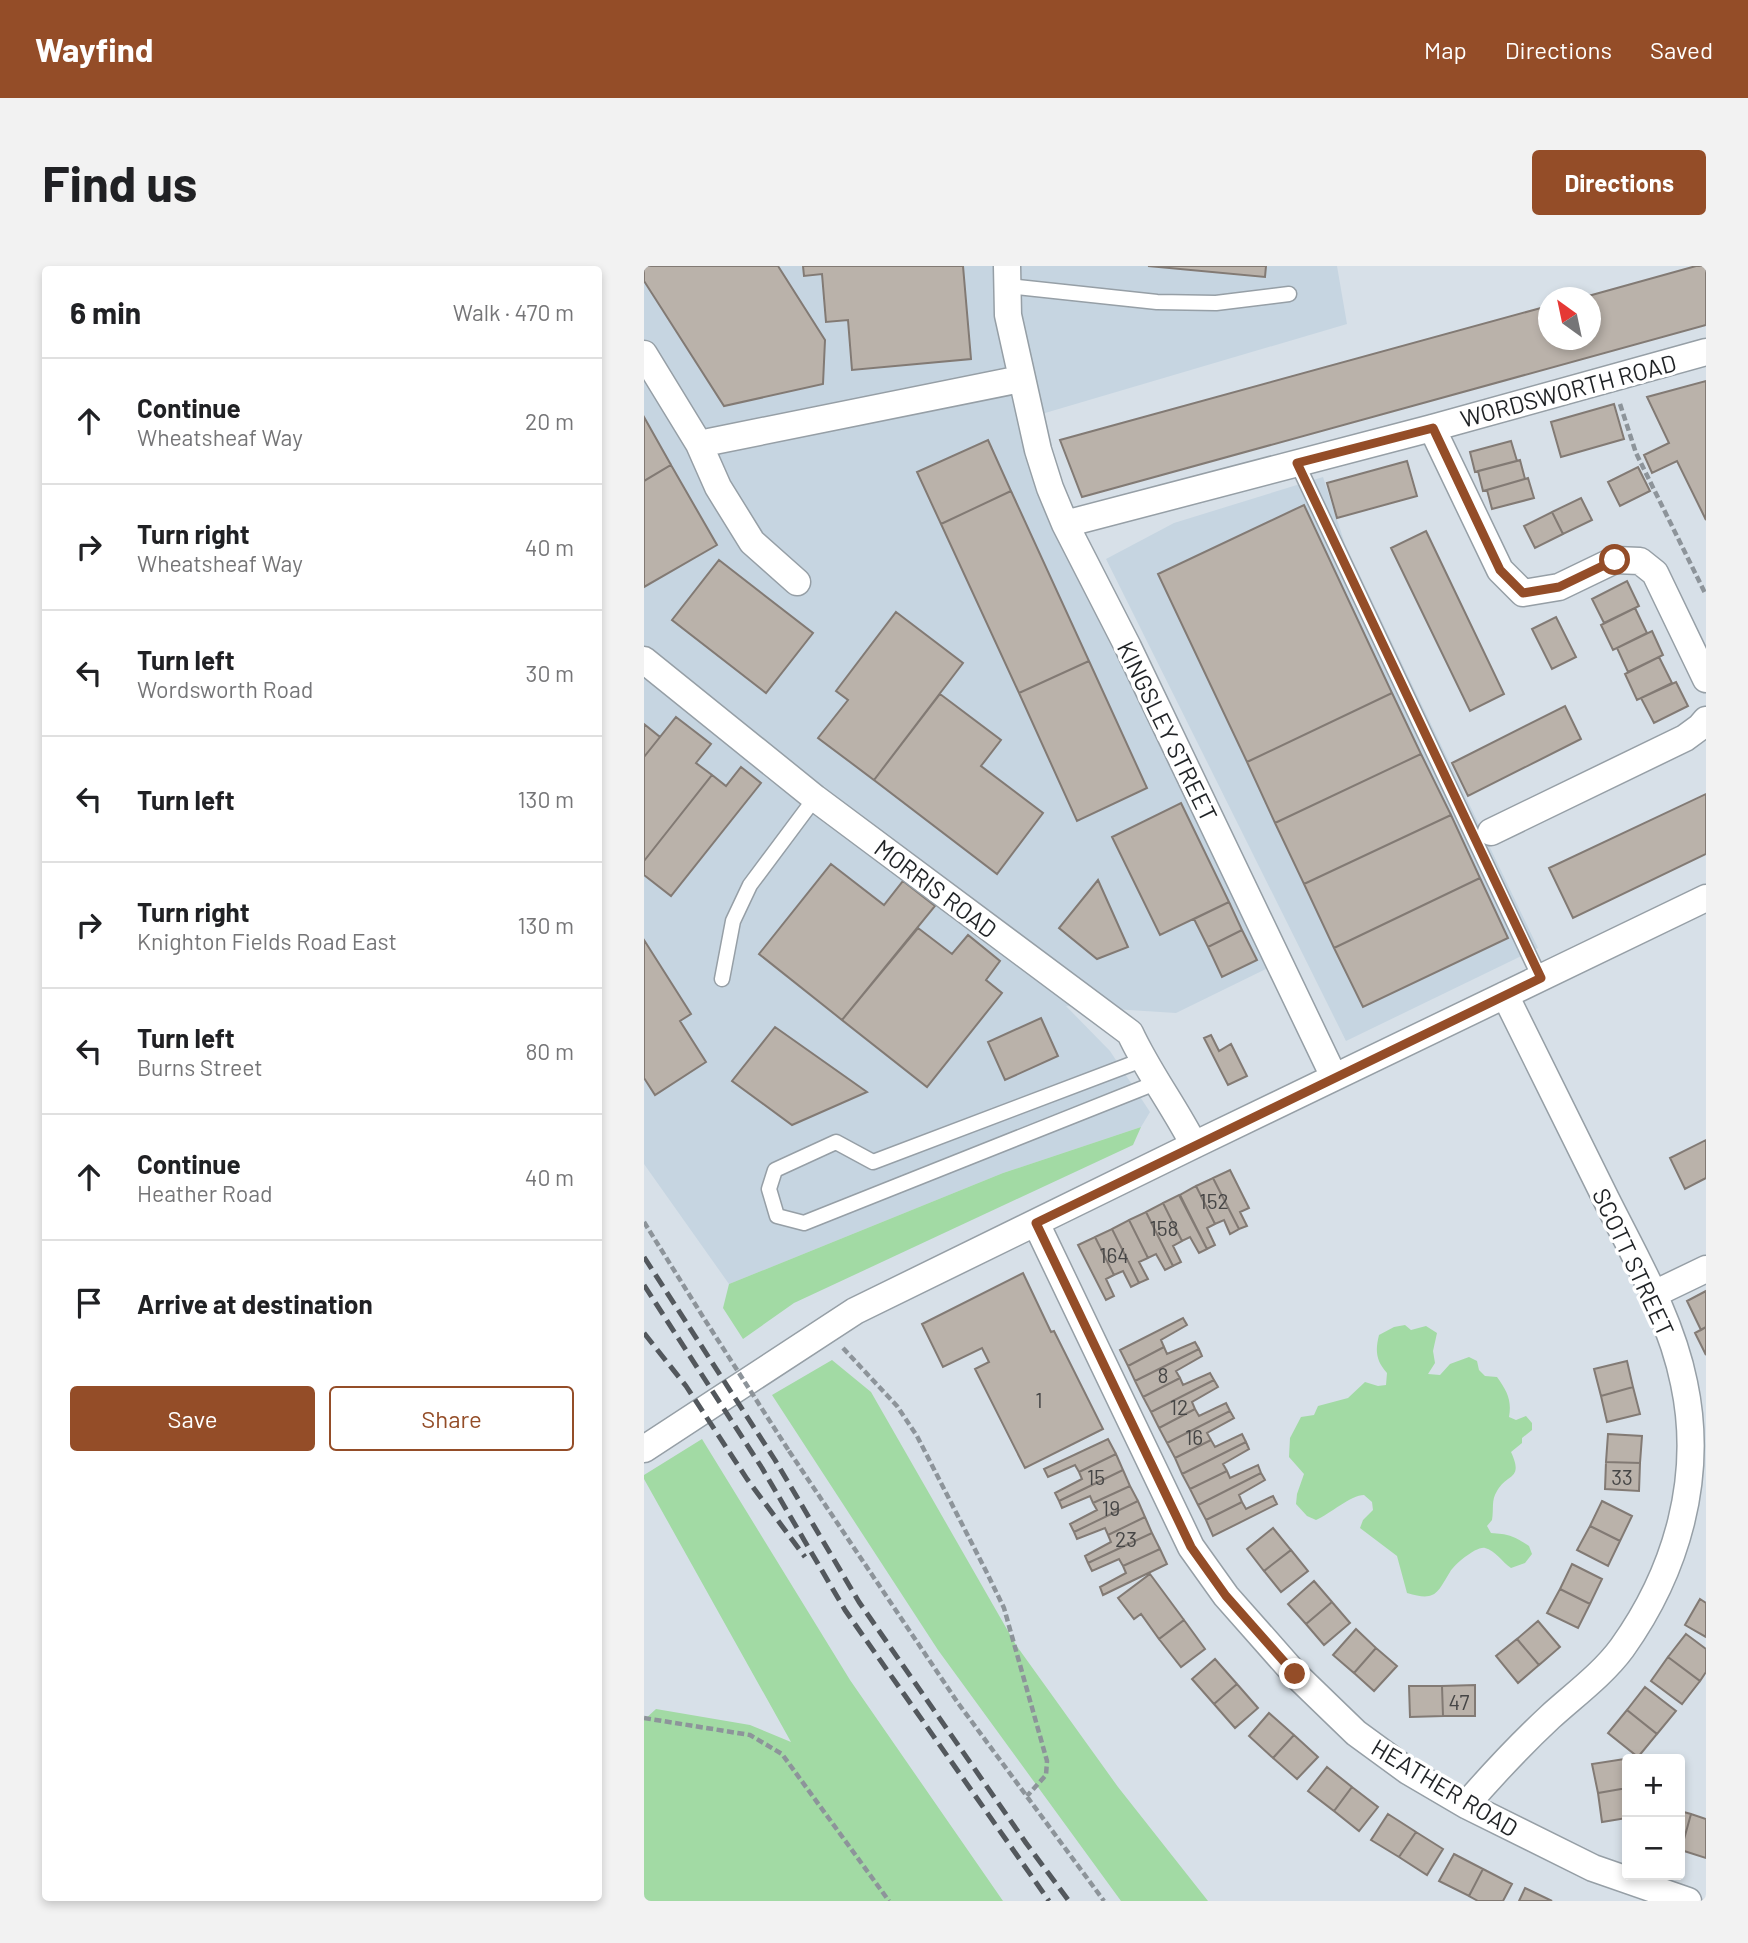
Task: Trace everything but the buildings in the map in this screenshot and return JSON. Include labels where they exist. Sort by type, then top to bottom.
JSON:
[{"type":"street","name":"KINGSLEY STREET","points":[[1007,276],[1008,315],[1038,450],[1050,488],[1065,524],[1128,647],[1334,1077]]},
{"type":"street","name":"WORDSWORTH ROAD","points":[[1065,524],[1433,428],[1706,352]]},
{"type":"street","points":[[644,354],[699,444],[718,487],[752,542],[797,582]]},
{"type":"street","points":[[699,444],[1021,379]]},
{"type":"street","points":[[1433,428],[1500,570],[1523,593],[1559,587],[1615,560],[1640,561],[1656,573],[1706,679]]},
{"type":"street","name":"MORRIS ROAD","points":[[644,660],[815,798],[1130,1033],[1142,1060],[1177,1111],[1194,1144]]},
{"type":"street","points":[[1492,832],[1685,738],[1706,720]]},
{"type":"street","points":[[644,1449],[855,1311],[1194,1144],[1706,898]]},
{"type":"street","name":"SCOTT STREET","points":[[1466,1805],[1523,1742],[1620,1650],[1657,1591],[1670,1563],[1685,1505],[1691,1444],[1684,1383],[1654,1294],[1505,995]]},
{"type":"street","name":"HEATHER ROAD","points":[[1036,1223],[1191,1547],[1226,1596],[1259,1635],[1356,1733],[1409,1771],[1466,1805],[1593,1868],[1688,1901]]},
{"type":"street","points":[[1654,1294],[1706,1269]]},
{"type":"lane","points":[[1007,276],[1157,302],[1216,303],[1289,294]]},
{"type":"lane","points":[[1297,463],[1541,978]]},
{"type":"lane","points":[[722,979],[733,920],[750,885],[815,798]]},
{"type":"lane","points":[[1142,1060],[873,1162],[836,1142],[775,1170],[769,1189],[777,1216],[804,1223],[1157,1082]]},
{"type":"path","points":[[1612,379],[1636,453],[1706,595]]},
{"type":"path","points":[[644,1222],[789,1451],[958,1703],[1104,1901]]},
{"type":"path","points":[[825,1330],[897,1406],[916,1436],[1004,1608],[1047,1761],[1046,1774],[1027,1796]]},
{"type":"path","points":[[644,1718],[750,1735],[782,1754],[889,1901]]},
{"type":"shaded area","points":[[644,266],[1337,266],[1347,324],[1018,421],[1035,480],[1064,552],[1272,966],[1176,1013],[1066,1006],[1110,1051],[1150,1112],[1141,1127],[1003,1173],[729,1284],[644,1164]]},
{"type":"shaded area","points":[[1323,477],[1345,544],[1538,948],[1346,1041],[1106,559],[1174,523]]},
{"type":"green space","points":[[1141,1127],[1133,1145],[794,1303],[743,1339],[723,1308],[729,1284],[1003,1173]]},
{"type":"green space","points":[[1405,1325],[1411,1330],[1426,1326],[1437,1333],[1433,1351],[1435,1363],[1428,1374],[1440,1375],[1450,1364],[1469,1357],[1477,1361],[1479,1370],[1485,1376],[1497,1377],[1501,1382],[1509,1401],[1509,1417],[1516,1420],[1526,1416],[1532,1423],[1532,1430],[1511,1452],[1515,1461],[1515,1472],[1495,1494],[1492,1520],[1487,1526],[1491,1533],[1511,1536],[1529,1546],[1532,1554],[1525,1563],[1511,1568],[1489,1549],[1476,1550],[1456,1565],[1438,1590],[1430,1596],[1407,1593],[1397,1556],[1360,1528],[1363,1520],[1373,1510],[1372,1502],[1364,1495],[1347,1501],[1316,1520],[1307,1516],[1296,1504],[1304,1474],[1289,1457],[1290,1438],[1301,1417],[1314,1415],[1318,1406],[1348,1398],[1365,1382],[1378,1386],[1386,1385],[1387,1373],[1377,1356],[1379,1335]]},
{"type":"green space","points":[[832,1360],[871,1392],[1016,1645],[1118,1787],[1208,1901],[1121,1901],[938,1650],[772,1395]]},
{"type":"green space","points":[[702,1439],[850,1680],[1003,1901],[644,1901],[644,1720],[656,1709],[750,1725],[791,1742],[644,1479],[644,1475]]},
{"type":"railway","points":[[644,1257],[775,1460],[859,1602],[1069,1901]]},
{"type":"railway","points":[[644,1285],[762,1468],[845,1610],[1049,1901]]},
{"type":"railway","points":[[644,1333],[686,1386],[747,1479],[805,1557]]},
{"type":"route","points":[[1295,1674],[1226,1596],[1191,1547],[1036,1223],[1194,1144],[1541,978],[1297,463],[1433,428],[1500,570],[1523,593],[1559,587],[1615,560]]}]
